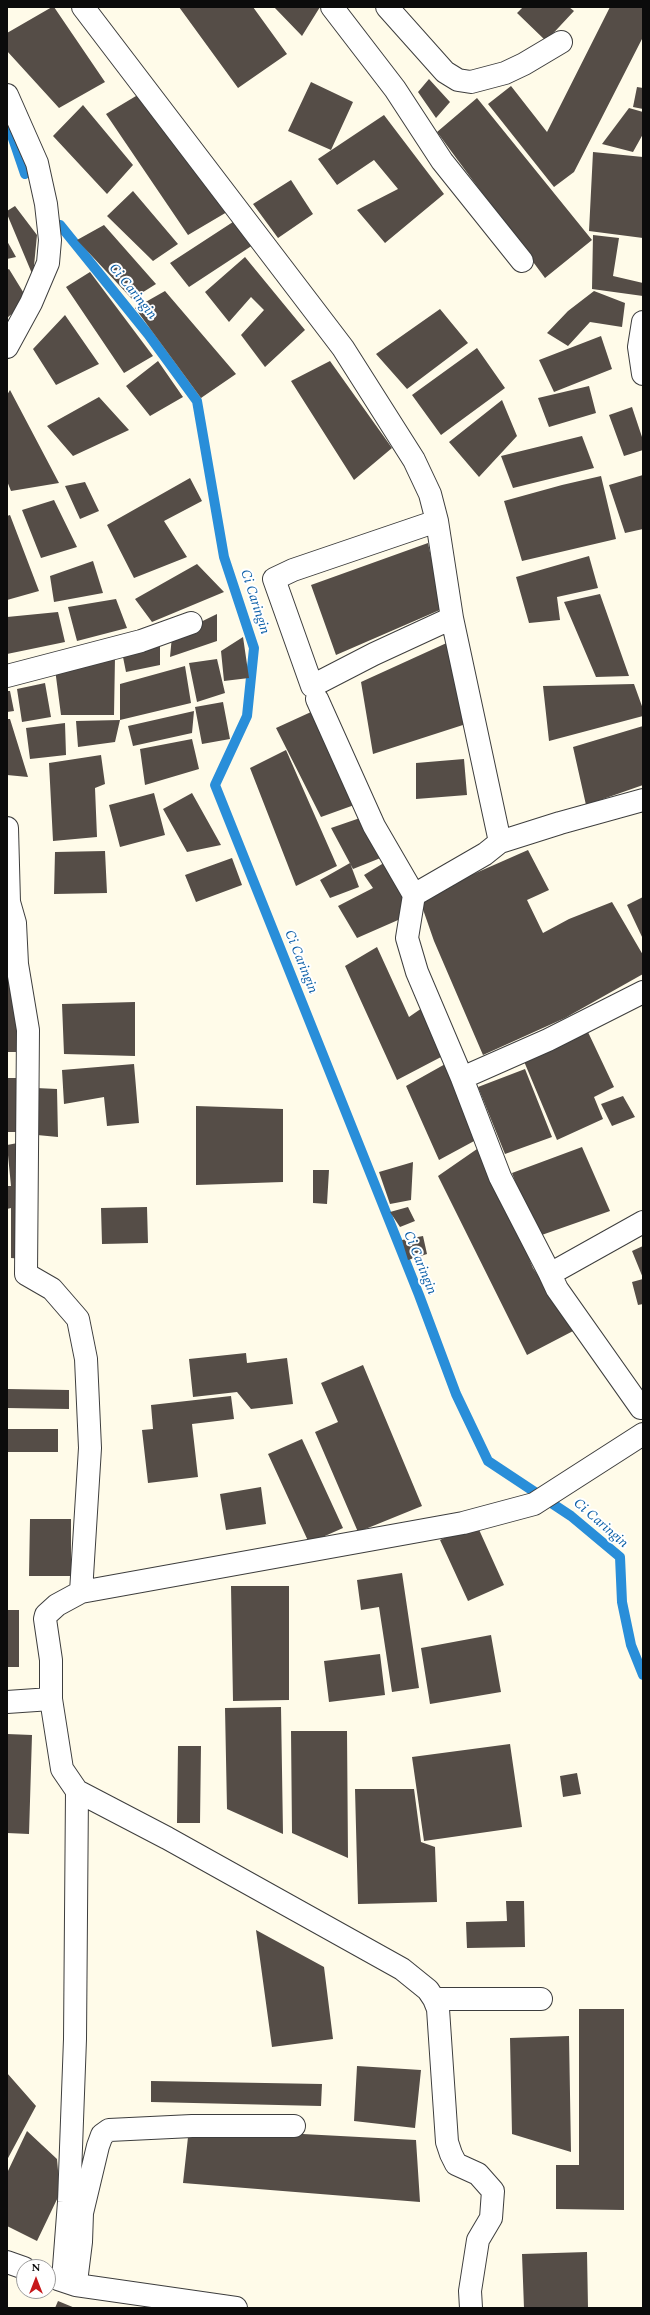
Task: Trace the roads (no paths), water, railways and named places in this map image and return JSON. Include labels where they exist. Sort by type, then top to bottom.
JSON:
[{"type":"street","points":[[83,7],[343,348],[414,460],[430,494],[437,521],[452,618],[500,842]]},
{"type":"street","points":[[332,7],[395,90],[442,161],[522,262]]},
{"type":"street","points":[[388,7],[445,72],[454,78],[464,81],[471,82],[514,69],[561,42]]},
{"type":"street","points":[[7,95],[37,163],[46,204],[50,240],[48,263],[31,303],[7,347]]},
{"type":"street","points":[[643,322],[639,347],[643,374]]},
{"type":"street","points":[[437,521],[293,570],[274,579],[312,686],[374,654],[452,618]]},
{"type":"street","points":[[7,676],[141,641],[191,624]]},
{"type":"street","points":[[317,699],[374,826],[414,895],[407,938],[417,972],[462,1078],[500,1177],[557,1289],[641,1408]]},
{"type":"street","points":[[414,895],[485,854],[500,842],[560,823],[643,800]]},
{"type":"street","points":[[7,828],[9,902],[15,923],[17,964],[28,1030],[26,1274],[52,1289],[78,1319],[86,1359],[90,1448],[81,1592]]},
{"type":"street","points":[[462,1078],[548,1040],[643,992]]},
{"type":"street","points":[[550,1274],[643,1222]]},
{"type":"street","points":[[471,2308],[470,2291],[478,2240],[491,2218],[493,2191],[478,2174],[456,2164],[447,2142],[438,2010],[434,1999],[428,1990],[402,1969],[167,1838],[77,1791],[62,1768],[51,1699],[51,1660],[46,1615],[57,1605],[81,1592],[463,1523],[534,1504],[643,1434]]},
{"type":"street","points":[[7,1702],[51,1699]]},
{"type":"street","points":[[62,2280],[69,2194],[75,2039],[77,1791]]},
{"type":"street","points":[[434,1999],[540,1999]]},
{"type":"street","points":[[62,2280],[81,2242],[82,2213],[98,2146],[102,2135],[109,2130],[192,2126],[294,2126]]},
{"type":"street","points":[[62,2280],[236,2308]]},
{"type":"waterway","name":"Ci Caringin","points":[[7,121],[25,174]]},
{"type":"waterway","name":"Ci Caringin","points":[[60,225],[148,334],[197,401],[224,557],[254,648],[247,716],[215,785],[419,1295],[456,1394],[488,1461],[571,1516],[620,1557],[622,1602],[631,1645],[643,1675]]}]
